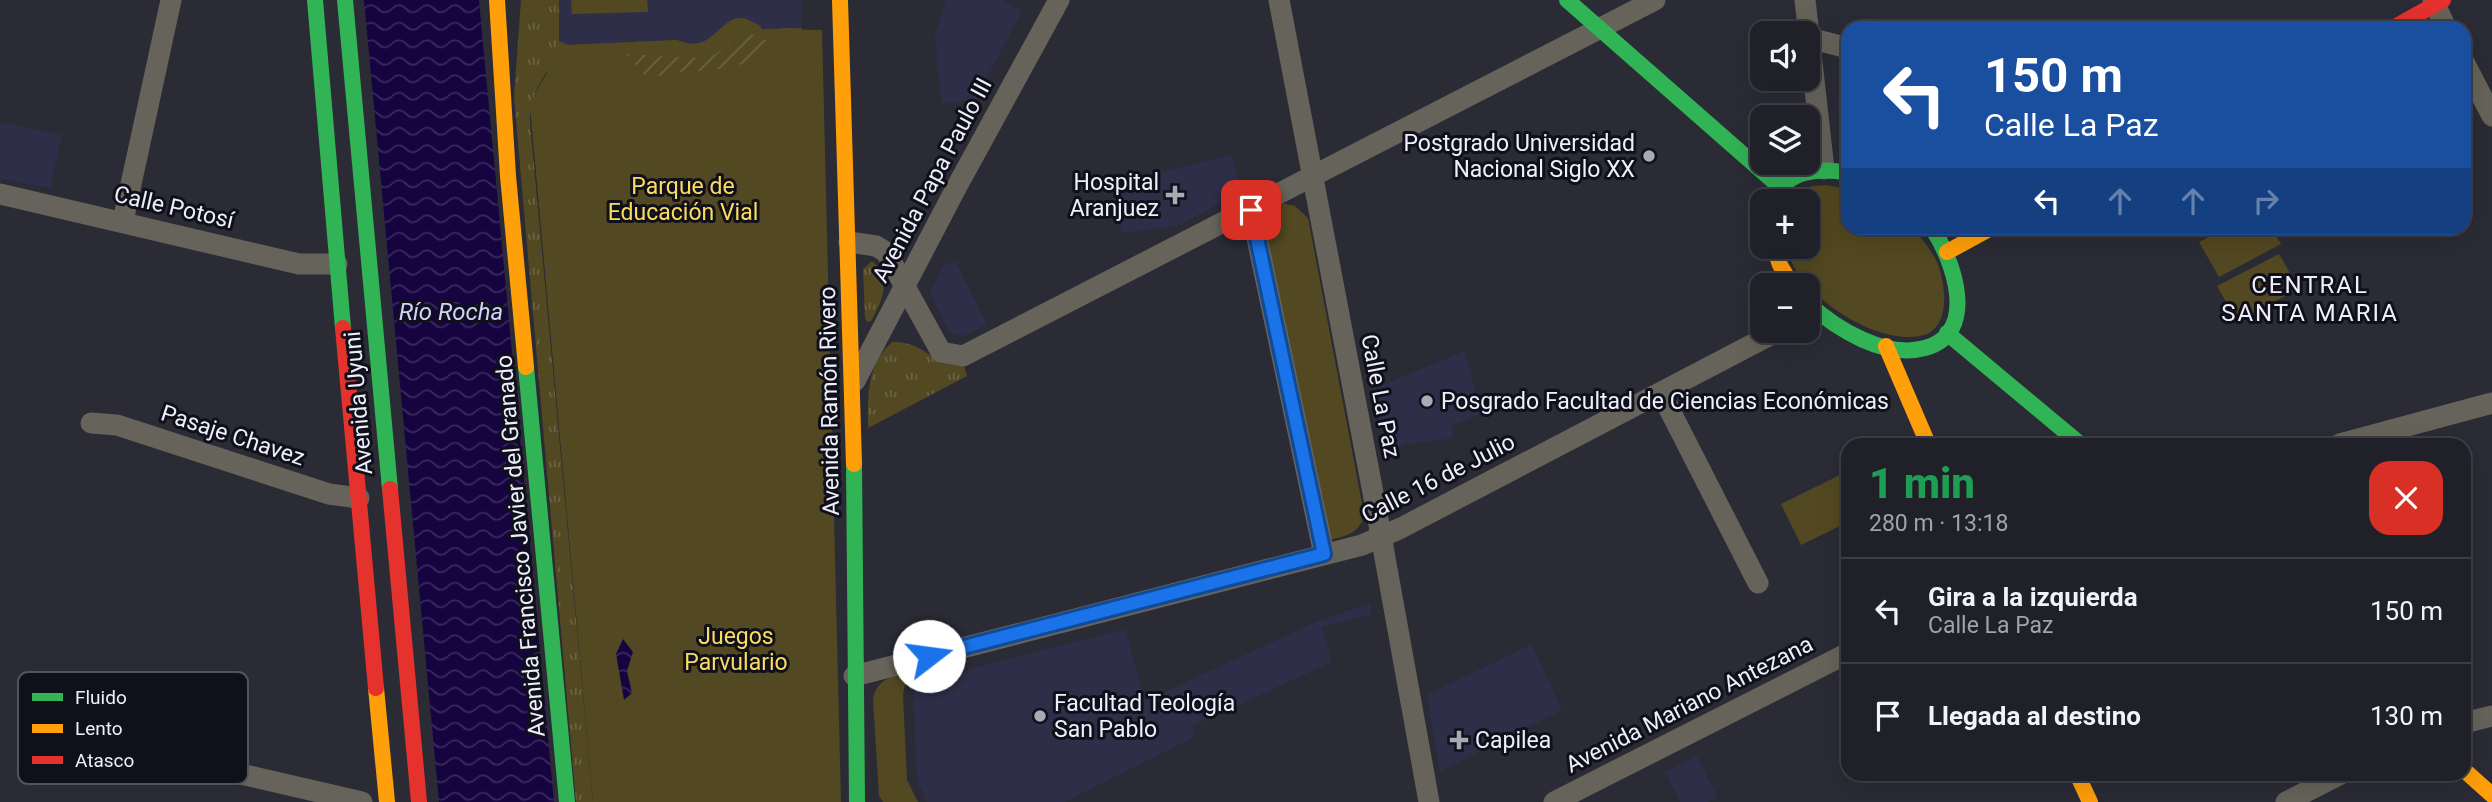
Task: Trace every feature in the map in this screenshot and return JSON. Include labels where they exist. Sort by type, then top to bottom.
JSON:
[{"type":"main road","name":"Avenida Uyuni","points":[[314,0],[387,802]]},
{"type":"main road","name":"Avenida Uyuni","points":[[344,0],[419,802]]},
{"type":"main road","name":"Avenida Francisco Javier del Granado","points":[[497,0],[503,119],[566,802]]},
{"type":"main road","points":[[498,29],[505,0]]},
{"type":"main road","name":"Avenida Ramón Rivero","points":[[840,0],[853,386],[857,802]]},
{"type":"main road","points":[[1567,0],[1772,189]]},
{"type":"main road","points":[[2405,21],[2437,2]]},
{"type":"main road","points":[[1783,189],[1799,175],[1824,169],[1841,172]]},
{"type":"main road","points":[[1820,315],[1854,335],[1886,346],[1916,349],[1940,342],[1954,319],[1958,302],[1957,284],[1947,252],[1936,235]]},
{"type":"main road","points":[[1947,252],[1978,235]]},
{"type":"main road","points":[[1947,333],[2073,438]]},
{"type":"main road","points":[[1886,346],[1925,438]]},
{"type":"main road","points":[[2471,777],[2492,795]]},
{"type":"main road","points":[[2080,781],[2090,802]]},
{"type":"street","points":[[123,221],[171,0]]},
{"type":"street","name":"Avenida Papa Paulo III","points":[[853,386],[955,190],[1059,0]]},
{"type":"street","name":"Calle La Paz","points":[[1279,0],[1382,538],[1429,802]]},
{"type":"street","points":[[849,242],[876,246],[886,252],[941,352],[963,356],[1656,0]]},
{"type":"street","points":[[1805,0],[1808,21]]},
{"type":"street","points":[[2437,2],[2444,21]]},
{"type":"street","points":[[1820,41],[1841,46]]},
{"type":"street","points":[[2471,76],[2492,116]]},
{"type":"street","points":[[1816,91],[1824,169]]},
{"type":"street","name":"Calle Potosí","points":[[0,194],[299,264],[337,264]]},
{"type":"street","points":[[1251,210],[1324,554]]},
{"type":"street","name":"Calle 16 de Julio","points":[[855,676],[1382,538],[1755,343]]},
{"type":"street","points":[[1661,393],[1758,583]]},
{"type":"street","points":[[2362,438],[2492,402]]},
{"type":"street","name":"Pasaje Chavez","points":[[91,423],[117,425],[328,494],[359,498]]},
{"type":"street","name":"Avenida Mariano Antezana","points":[[1554,802],[1841,657]]},
{"type":"street","points":[[2471,721],[2492,716]]},
{"type":"street","points":[[248,776],[362,802]]},
{"type":"street","points":[[2286,802],[2327,781]]},
{"type":"shaded area","points":[[559,0],[801,0],[802,28],[761,29],[730,22],[713,37],[698,44],[687,45],[676,40],[568,45],[559,41]]},
{"type":"shaded area","points":[[947,0],[1002,0],[1022,11],[975,100],[941,104],[935,33]]},
{"type":"shaded area","points":[[0,122],[62,135],[50,188],[0,178]]},
{"type":"shaded area","name":"Hospital Aranjuez","points":[[1232,155],[1241,193],[1176,226],[1122,233],[1113,183]]},
{"type":"shaded area","points":[[956,262],[987,324],[963,336],[949,332],[930,293],[944,264]]},
{"type":"shaded area","name":"Posgrado Facultad de Ciencias Económicas","points":[[1465,351],[1481,414],[1451,426],[1453,438],[1406,444],[1385,455],[1373,389]]},
{"type":"shaded area","name":"Facultad Teología San Pablo","points":[[1370,603],[1372,614],[1322,627],[1332,662],[1192,726],[1196,736],[1064,802],[927,802],[917,778],[913,689],[921,682],[1125,629],[1145,701],[1318,621]]},
{"type":"shaded area","points":[[1532,644],[1562,710],[1440,772],[1427,695]]},
{"type":"shaded area","points":[[1697,756],[1717,797],[1708,802],[1680,802],[1665,772]]},
{"type":"green space","points":[[521,0],[559,0],[559,41],[568,45],[677,40],[699,44],[732,20],[740,18],[761,26],[761,29],[802,28],[805,49],[546,73],[532,102],[530,123],[593,802],[576,802],[514,97]]},
{"type":"green space","points":[[571,0],[647,0],[648,12],[572,14]]},
{"type":"green space","name":"Parque de Educación Vial","points":[[744,18],[761,26],[761,29],[822,30],[841,802],[593,802],[530,107],[555,58],[559,41],[568,45],[677,40],[698,43],[727,24]]},
{"type":"green space","points":[[758,35],[769,42],[763,52],[754,59],[728,68],[647,78],[626,54],[686,58],[708,56],[720,51],[735,37]]},
{"type":"green space","points":[[1825,185],[1841,188],[1841,235],[1918,235],[1937,262],[1943,282],[1942,316],[1930,332],[1920,336],[1903,337],[1867,327],[1820,297],[1820,273],[1798,273],[1791,259],[1820,259],[1820,189],[1803,189]]},
{"type":"green space","points":[[1281,203],[1295,206],[1308,218],[1364,514],[1355,530],[1327,541],[1259,215]]},
{"type":"green space","points":[[2212,235],[2276,235],[2281,244],[2219,277],[2199,242]]},
{"type":"green space","points":[[2279,254],[2299,289],[2237,321],[2217,286]]},
{"type":"green space","points":[[872,261],[882,275],[884,290],[875,314],[871,321],[867,322],[863,269]]},
{"type":"green space","points":[[892,342],[913,345],[943,362],[964,366],[967,376],[868,428],[873,371],[877,361]]},
{"type":"green space","points":[[1841,474],[1841,525],[1801,545],[1781,504]]},
{"type":"green space","points":[[914,671],[905,684],[903,695],[907,780],[918,802],[883,802],[879,796],[873,699],[875,691],[883,682]]},
{"type":"water","name":"Río Rocha","points":[[364,0],[479,0],[554,802],[439,802]]},
{"type":"water","points":[[623,639],[633,652],[627,671],[632,693],[624,700],[616,654]]},
{"type":"traffic: fast","points":[[315,0],[343,328]]},
{"type":"traffic: fast","points":[[345,0],[390,489]]},
{"type":"traffic: fast","points":[[1567,0],[1780,187]]},
{"type":"traffic: fast","points":[[1781,189],[1794,177],[1804,173],[1826,170],[1841,172]]},
{"type":"traffic: fast","points":[[1820,314],[1847,332],[1894,349],[1925,348],[1942,340],[1952,327],[1957,312],[1957,294],[1948,258],[1936,235]]},
{"type":"traffic: fast","points":[[1947,333],[2073,438]]},
{"type":"traffic: fast","points":[[526,367],[567,802]]},
{"type":"traffic: fast","points":[[854,464],[857,802]]},
{"type":"traffic: slow","points":[[497,0],[508,176],[526,367]]},
{"type":"traffic: slow","points":[[840,0],[854,464]]},
{"type":"traffic: slow","points":[[1947,252],[1978,235]]},
{"type":"traffic: slow","points":[[1778,259],[1785,273]]},
{"type":"traffic: slow","points":[[1886,346],[1925,438]]},
{"type":"traffic: slow","points":[[376,688],[387,802]]},
{"type":"traffic: slow","points":[[2471,776],[2492,795]]},
{"type":"traffic: slow","points":[[2080,781],[2090,802]]},
{"type":"traffic: jam","points":[[2406,21],[2443,0]]},
{"type":"traffic: jam","points":[[343,328],[376,688]]},
{"type":"traffic: jam","points":[[390,489],[419,802]]},
{"type":"place","name":"Postgrado Universidad Nacional Siglo XX","points":[[1649,156]]},
{"type":"place","name":"Hospital Aranjuez","points":[[1175,195]]},
{"type":"place","name":"Posgrado Facultad de Ciencias Económicas","points":[[1427,401]]},
{"type":"place","name":"Facultad Teología San Pablo","points":[[1040,716]]},
{"type":"place","name":"Capilea","points":[[1459,740]]},
{"type":"district","name":"CENTRAL SANTA MARIA","points":[[2310,299]]},
{"type":"route","points":[[929,656],[1324,554],[1251,210]]},
{"type":"park label","name":"Juegos Parvulario","points":[[736,649]]}]
